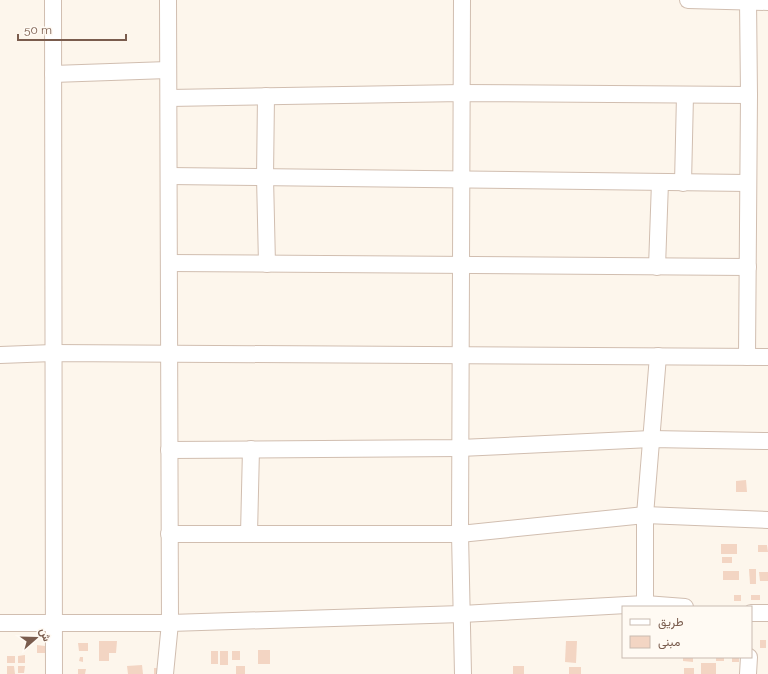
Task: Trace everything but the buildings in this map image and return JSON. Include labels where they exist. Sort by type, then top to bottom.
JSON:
[{"type":"street","points":[[53,0],[54,674]]},
{"type":"street","points":[[165,674],[170,623],[168,0]]},
{"type":"street","points":[[462,0],[460,534],[463,674]]},
{"type":"street","points":[[688,0],[768,2]]},
{"type":"street","points":[[747,357],[749,95],[748,1]]},
{"type":"street","points":[[53,74],[168,70]]},
{"type":"street","points":[[169,98],[462,93],[749,95]]},
{"type":"street","points":[[683,183],[685,95]]},
{"type":"street","points":[[266,96],[265,177],[267,264]]},
{"type":"street","points":[[169,176],[748,183]]},
{"type":"street","points":[[657,267],[660,182]]},
{"type":"street","points":[[169,263],[748,267]]},
{"type":"street","points":[[0,355],[53,353],[768,357]]},
{"type":"street","points":[[645,604],[645,515],[658,356]]},
{"type":"street","points":[[169,450],[460,448],[651,439],[768,441]]},
{"type":"street","points":[[249,534],[251,449]]},
{"type":"street","points":[[169,534],[460,534],[645,515],[768,520]]},
{"type":"street","points":[[0,623],[170,623],[462,614],[645,604],[672,606]]},
{"type":"street","points":[[752,613],[768,613]]},
{"type":"street","points":[[748,674],[749,658]]}]
